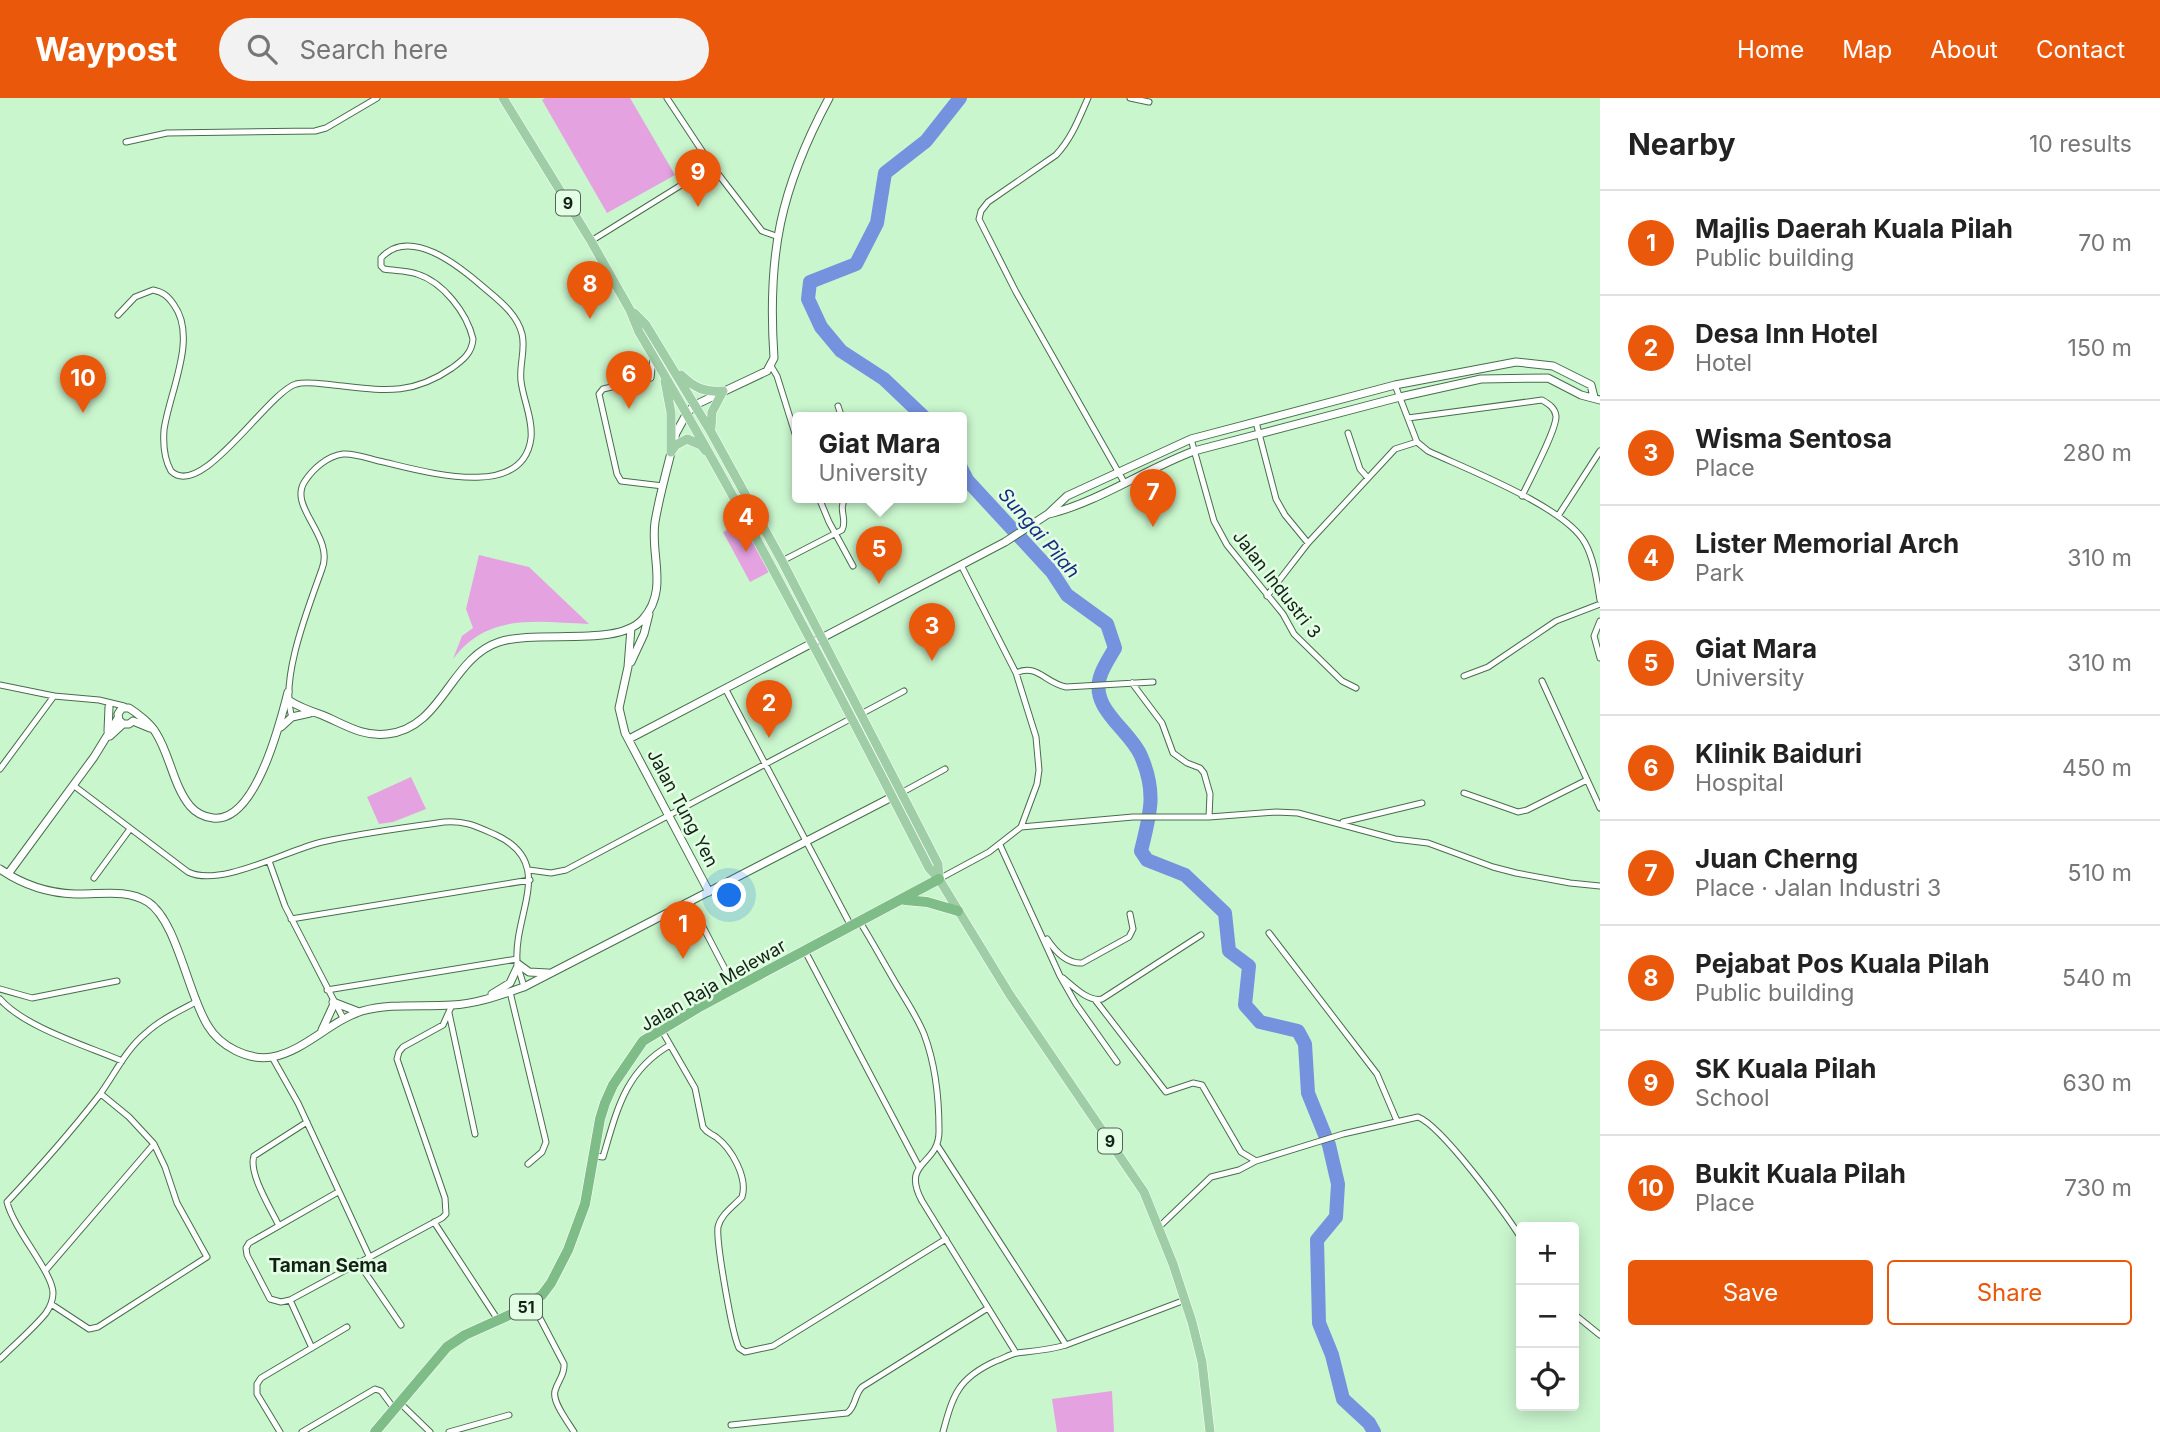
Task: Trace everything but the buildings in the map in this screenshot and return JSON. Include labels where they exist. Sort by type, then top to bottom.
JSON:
[{"type":"highway","name":"Jalan Raja Melewar","points":[[375,1432],[447,1347],[465,1335],[532,1303],[551,1283],[568,1250],[585,1204],[600,1119],[613,1086],[643,1041],[660,1029],[939,879]]},
{"type":"highway","points":[[900,900],[927,902],[958,911]]},
{"type":"main road","name":"9","points":[[503,98],[591,241],[630,310],[639,332],[818,640]]},
{"type":"main road","name":"9","points":[[630,310],[646,325],[673,367],[782,561],[892,797],[929,869],[939,879],[1010,995],[1137,1180],[1159,1227],[1185,1300],[1202,1362],[1210,1432]]},
{"type":"main road","points":[[673,367],[695,388],[723,391],[712,412],[711,432]]},
{"type":"main road","points":[[662,371],[671,413],[671,452]]},
{"type":"main road","points":[[671,452],[681,441],[693,440],[701,444],[716,462]]},
{"type":"main road","name":"9","points":[[856,716],[902,792],[938,864],[939,879]]},
{"type":"street","points":[[126,142],[167,133],[316,131],[326,128],[377,98]]},
{"type":"street","points":[[667,98],[712,166],[762,231],[776,236]]},
{"type":"street","points":[[628,667],[644,634],[658,587],[654,528],[676,433],[687,413],[695,405],[767,371],[774,358],[771,303],[776,236],[795,169],[829,98]]},
{"type":"street","points":[[1088,98],[1073,132],[1056,155],[988,202],[979,219],[1016,292],[1124,482]]},
{"type":"street","points":[[1130,98],[1149,102]]},
{"type":"street","points":[[591,241],[712,166]]},
{"type":"street","points":[[0,685],[54,696],[99,700],[126,707],[134,717],[155,730],[186,800],[202,816],[218,819],[231,815],[244,804],[278,731],[306,612],[326,556],[320,535],[302,503],[301,490],[304,482],[332,457],[349,454],[436,473],[482,477],[504,474],[515,468],[528,450],[531,432],[521,378],[523,346],[519,324],[505,306],[458,265],[442,256],[411,246],[390,250],[381,258],[381,266],[429,279],[456,304],[472,334],[472,345],[461,362],[425,384],[406,390],[295,384],[267,406],[206,467],[190,477],[182,477],[172,471],[164,449],[166,421],[182,350],[183,320],[167,296],[153,290],[135,297],[118,315]]},
{"type":"street","points":[[653,355],[651,377],[603,389],[599,394],[614,464],[621,481],[663,486]]},
{"type":"street","points":[[1048,514],[1067,496],[1191,439],[1395,385],[1516,362],[1553,366],[1591,386],[1597,399]]},
{"type":"street","points":[[771,366],[777,376],[792,424]]},
{"type":"street","points":[[629,738],[1005,542],[1048,514],[1068,509],[1161,463],[1194,451],[1400,397],[1481,379],[1548,378],[1581,395],[1597,399]]},
{"type":"street","points":[[1395,385],[1417,442],[1558,516],[1577,532],[1586,544],[1600,602],[1556,621],[1488,667],[1464,676]]},
{"type":"street","points":[[1408,418],[1542,400],[1549,404],[1556,417],[1555,425],[1522,496]]},
{"type":"street","points":[[838,406],[840,412]]},
{"type":"street","points":[[1256,422],[1276,499],[1285,515],[1308,543]]},
{"type":"street","points":[[1348,433],[1360,469],[1368,478]]},
{"type":"street","name":"Jalan Industri 3","points":[[1191,439],[1214,522],[1227,545],[1283,614],[1294,634],[1342,681],[1356,688]]},
{"type":"street","points":[[1267,596],[1308,543],[1395,449],[1417,442]]},
{"type":"street","points":[[1558,516],[1600,451]]},
{"type":"street","points":[[822,503],[853,566]]},
{"type":"street","points":[[782,561],[835,534],[844,526],[844,503]]},
{"type":"street","points":[[939,879],[1000,845],[1021,827],[1037,783],[1039,769],[1036,737],[1016,673],[961,565]]},
{"type":"street","points":[[288,696],[314,713],[363,733],[388,734],[416,725],[473,658],[488,646],[516,637],[611,635],[631,628],[644,618],[649,610]]},
{"type":"street","points":[[1600,621],[1594,636],[1600,658]]},
{"type":"street","points":[[628,667],[631,628]]},
{"type":"street","name":"Jalan Tung Yen","points":[[628,667],[619,708],[629,738],[709,892]]},
{"type":"street","points":[[1016,673],[1024,669],[1032,670],[1054,684],[1066,687],[1153,682]]},
{"type":"street","points":[[1542,681],[1600,808]]},
{"type":"street","points":[[1132,683],[1162,723],[1173,753],[1204,773],[1210,794],[1209,817]]},
{"type":"street","points":[[725,688],[806,842],[924,1035],[938,1112],[937,1145],[1066,1345]]},
{"type":"street","points":[[529,870],[551,873],[566,870],[904,691]]},
{"type":"street","points":[[0,769],[54,696]]},
{"type":"street","points":[[288,696],[292,717]]},
{"type":"street","points":[[99,700],[129,724],[134,717]]},
{"type":"street","points":[[105,740],[109,707]]},
{"type":"street","points":[[8,874],[126,707]]},
{"type":"street","points":[[278,731],[292,717],[314,713]]},
{"type":"street","points":[[0,869],[39,890],[72,894],[124,894],[146,901],[157,911],[167,928],[196,1002],[218,1039],[243,1053],[272,1057],[359,1012],[393,1006],[450,1009],[524,987],[946,769]]},
{"type":"street","points":[[1464,793],[1518,812],[1587,780]]},
{"type":"street","points":[[73,785],[196,876],[215,876],[325,841],[456,821],[472,824],[511,843],[527,862],[530,880],[522,916],[518,963],[513,979],[504,988],[472,1003]]},
{"type":"street","points":[[1339,823],[1422,803]]},
{"type":"street","points":[[1021,827],[1133,817],[1298,813],[1395,839],[1428,843],[1516,873],[1600,886]]},
{"type":"street","points":[[94,878],[130,829]]},
{"type":"street","points":[[1000,845],[1060,976],[1076,1004],[1117,1062]]},
{"type":"street","points":[[269,861],[276,887],[291,919],[343,1018]]},
{"type":"street","points":[[291,919],[530,880]]},
{"type":"street","points":[[690,902],[735,988]]},
{"type":"street","points":[[1039,928],[1053,948],[1067,959],[1082,963],[1129,937],[1133,929],[1130,914]]},
{"type":"street","points":[[1269,933],[1377,1074],[1397,1121]]},
{"type":"street","points":[[1096,1001],[1133,981],[1201,935]]},
{"type":"street","points":[[805,951],[919,1167]]},
{"type":"street","points":[[327,990],[518,963],[529,972],[540,974],[562,969]]},
{"type":"street","points":[[518,963],[524,987]]},
{"type":"street","points":[[1060,976],[1096,1001],[1166,1092],[1194,1083],[1202,1085],[1241,1152],[1256,1161]]},
{"type":"street","points":[[0,989],[32,998],[117,981]]},
{"type":"street","points":[[510,992],[546,1142],[542,1152],[528,1164]]},
{"type":"street","points":[[0,999],[11,1011],[27,1021],[122,1061]]},
{"type":"street","points":[[0,1210],[54,1152],[146,1032],[196,1002]]},
{"type":"street","points":[[334,1003],[359,1012]]},
{"type":"street","points":[[322,1031],[334,1003]]},
{"type":"street","points":[[450,1009],[475,1134]]},
{"type":"street","points":[[338,1192],[249,1243],[246,1248],[247,1255],[270,1299],[290,1300],[446,1214],[446,1203],[397,1059],[403,1047],[443,1025],[450,1009]]},
{"type":"street","points":[[660,1029],[695,1088],[703,1127],[718,1139],[739,1167],[743,1178],[742,1197],[726,1212],[718,1227],[718,1240],[738,1348],[745,1352],[773,1346],[946,1239]]},
{"type":"street","points":[[595,1156],[603,1157],[616,1114],[632,1080],[653,1055],[670,1045]]},
{"type":"street","points":[[272,1057],[307,1122],[369,1256]]},
{"type":"street","points":[[51,1304],[80,1325],[89,1329],[98,1327],[207,1256],[177,1203],[154,1144],[129,1117],[101,1094]]},
{"type":"street","points":[[1159,1227],[1211,1177],[1240,1170],[1256,1161],[1343,1134],[1418,1117],[1433,1127],[1498,1204],[1516,1231]]},
{"type":"street","points":[[279,1226],[254,1174],[252,1161],[254,1156],[307,1122]]},
{"type":"street","points":[[45,1271],[154,1144]]},
{"type":"street","points":[[937,1145],[919,1167],[914,1178],[918,1193],[1016,1353]]},
{"type":"street","points":[[0,1359],[44,1315],[51,1304],[53,1292],[45,1271],[10,1214],[7,1202]]},
{"type":"street","points":[[434,1222],[498,1321]]},
{"type":"street","points":[[358,1262],[401,1325]]},
{"type":"street","points":[[290,1300],[312,1348]]},
{"type":"street","points":[[943,1432],[951,1401],[962,1383],[980,1370],[1016,1353],[1046,1351],[1066,1345],[1185,1300]]},
{"type":"street","points":[[532,1303],[564,1364],[555,1398],[574,1432]]},
{"type":"street","points":[[731,1425],[847,1413],[862,1387],[988,1308]]},
{"type":"street","points":[[1579,1318],[1600,1335]]},
{"type":"street","points":[[280,1432],[257,1394],[257,1384],[261,1378],[347,1326]]},
{"type":"street","points":[[302,1432],[375,1389],[381,1391],[430,1432]]},
{"type":"street","points":[[449,1432],[509,1415]]},
{"type":"shaded area","points":[[630,98],[675,175],[607,213],[542,100]]},
{"type":"shaded area","points":[[743,521],[769,572],[750,582],[723,532]]},
{"type":"shaded area","points":[[479,555],[529,567],[589,624],[533,622],[498,627],[482,633],[453,659],[462,636],[473,628],[466,609]]},
{"type":"shaded area","points":[[411,777],[426,809],[393,822],[379,824],[367,797]]},
{"type":"shaded area","points":[[1112,1391],[1114,1432],[1057,1432],[1052,1399]]},
{"type":"waterway","name":"Sungai Pilah","points":[[919,412],[884,379],[841,351],[821,327],[808,299],[810,282],[856,264],[877,223],[885,173],[926,141],[960,98]]},
{"type":"waterway","name":"Sungai Pilah","points":[[967,480],[1052,572],[1067,595],[1107,624],[1115,648],[1100,677],[1098,689],[1106,709],[1136,746],[1146,769],[1150,804],[1141,851],[1147,860],[1185,875],[1225,913],[1229,951],[1249,966],[1245,1005],[1260,1022],[1298,1031],[1305,1044],[1308,1093],[1329,1145],[1338,1184],[1336,1217],[1317,1240],[1319,1323],[1332,1355],[1343,1399],[1369,1423],[1374,1432]]},
{"type":"place","name":"SK Kuala Pilah","points":[[698,207]]},
{"type":"place","name":"Pejabat Pos Kuala Pilah","points":[[590,319]]},
{"type":"place","name":"Klinik Baiduri","points":[[629,409]]},
{"type":"place","name":"Bukit Kuala Pilah","points":[[83,413]]},
{"type":"place","name":"Juan Cherng","points":[[1153,527]]},
{"type":"place","name":"Lister Memorial Arch","points":[[746,552]]},
{"type":"place","name":"Giat Mara","points":[[879,584]]},
{"type":"place","name":"Wisma Sentosa","points":[[932,661]]},
{"type":"place","name":"Desa Inn Hotel","points":[[769,738]]},
{"type":"place","name":"Majlis Daerah Kuala Pilah","points":[[683,959]]},
{"type":"district","name":"Taman Sema","points":[[328,1265]]}]
